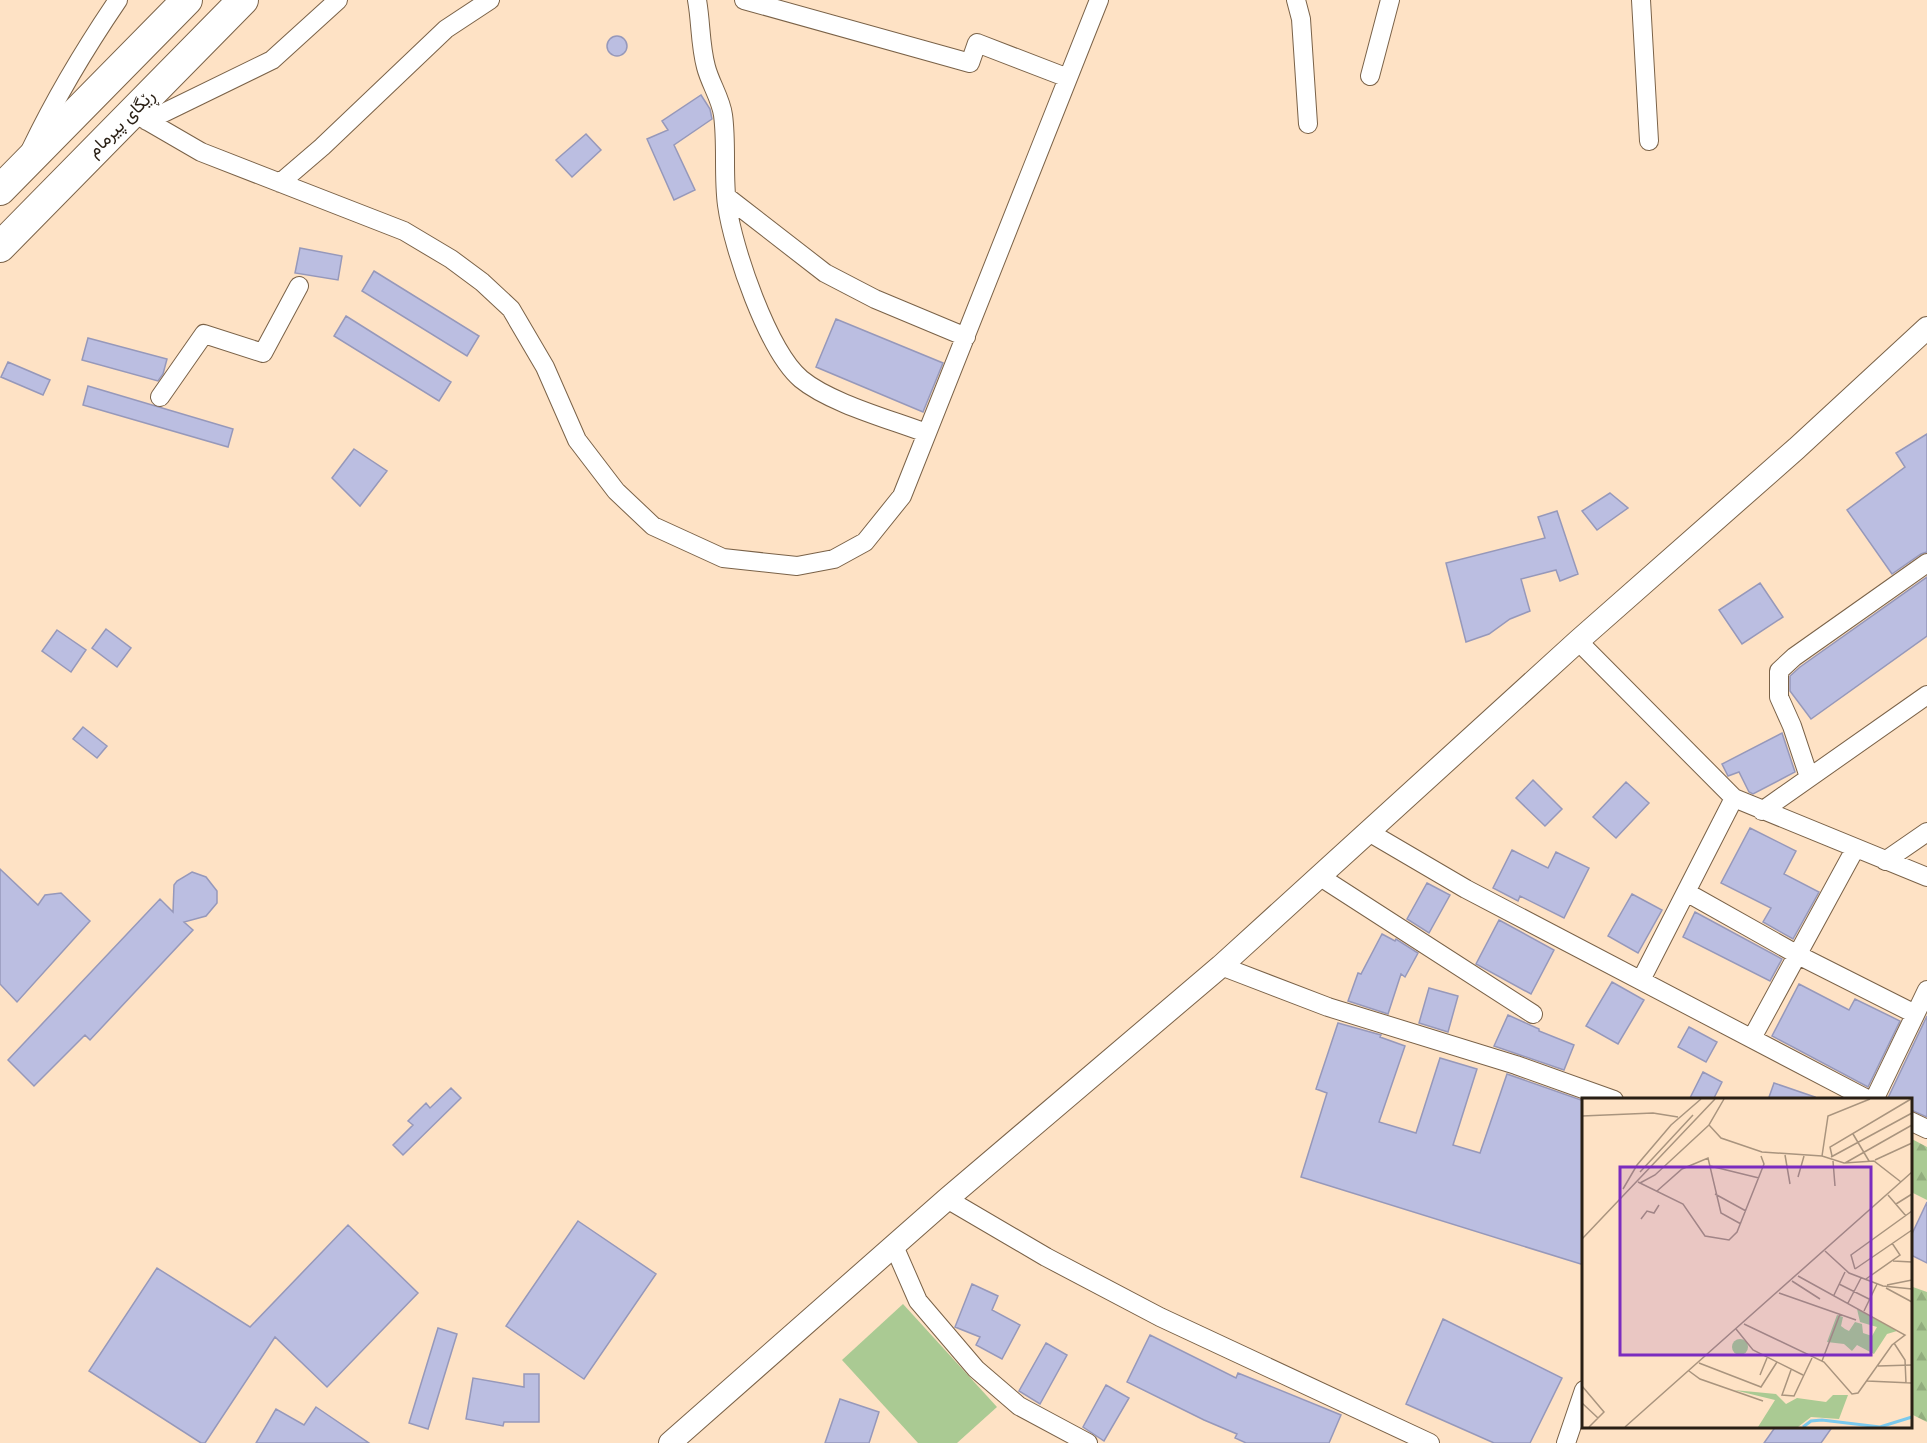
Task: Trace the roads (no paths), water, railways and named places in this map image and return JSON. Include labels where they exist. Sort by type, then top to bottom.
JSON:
[{"type":"highway","points":[[0,190],[187,0]]},
{"type":"highway","name":"ڕێگای پیرمام","points":[[0,247],[140,117],[243,0]]},
{"type":"street","points":[[23,166],[71,73],[118,0]]},
{"type":"street","points":[[140,117],[272,60],[338,0]]},
{"type":"street","points":[[280,183],[337,133],[446,29],[490,0]]},
{"type":"street","points":[[697,0],[706,67],[723,113],[727,197],[735,248],[775,347],[801,379],[828,396],[926,433]]},
{"type":"street","points":[[744,0],[970,63],[977,43],[1068,78]]},
{"type":"street","points":[[140,117],[201,152],[404,231],[451,259],[482,282],[511,309],[545,367],[577,440],[616,491],[653,526],[723,558],[797,566],[834,559],[865,542],[902,496],[1099,0]]},
{"type":"street","points":[[1296,0],[1301,19],[1308,124]]},
{"type":"street","points":[[1370,76],[1390,0]]},
{"type":"street","points":[[1641,0],[1649,141]]},
{"type":"street","points":[[727,197],[825,273],[874,299],[966,337]]},
{"type":"street","points":[[160,397],[204,334],[263,353],[298,286]]},
{"type":"street","points":[[670,1443],[947,1199],[1221,966],[1578,641],[1789,456],[1927,328]]},
{"type":"street","points":[[1809,777],[1779,697],[1779,671],[1794,657],[1927,562]]},
{"type":"street","points":[[1578,641],[1734,798],[1927,877]]},
{"type":"street","points":[[1762,811],[1927,695]]},
{"type":"street","points":[[1641,980],[1734,798]]},
{"type":"street","points":[[1367,831],[1467,889],[1868,1098]]},
{"type":"street","points":[[1885,861],[1927,832]]},
{"type":"street","points":[[1752,1038],[1855,849]]},
{"type":"street","points":[[1319,876],[1533,1014]]},
{"type":"street","points":[[1686,892],[1798,955],[1915,1014]]},
{"type":"street","points":[[1221,966],[1328,1007],[1516,1065],[1608,1098]]},
{"type":"street","points":[[1873,1098],[1927,990]]},
{"type":"street","points":[[1912,1122],[1927,1129]]},
{"type":"street","points":[[947,1199],[1046,1257],[1160,1317],[1430,1443]]},
{"type":"street","points":[[894,1246],[918,1300],[976,1369],[1019,1406],[1088,1443]]},
{"type":"street","points":[[1566,1443],[1582,1396]]}]
